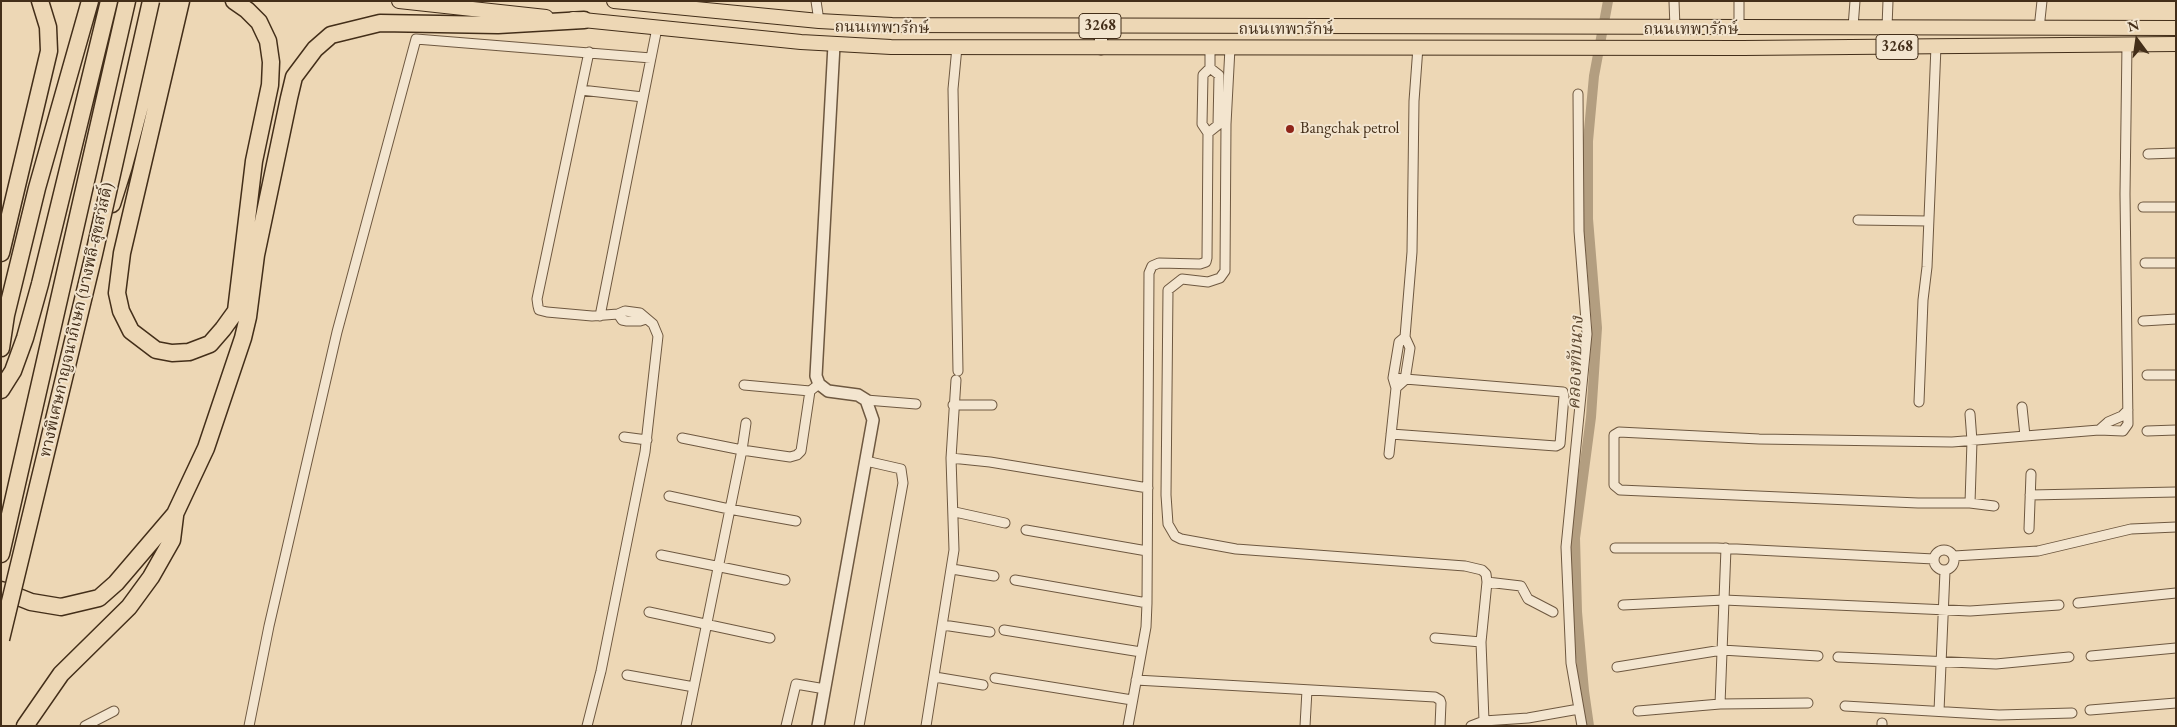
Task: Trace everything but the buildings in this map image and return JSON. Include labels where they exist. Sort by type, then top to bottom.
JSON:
[{"type":"highway","points":[[1,253],[49,51],[48,27],[40,1]]},
{"type":"highway","points":[[1,348],[6,315],[37,188],[90,1]]},
{"type":"highway","points":[[1,390],[13,371],[19,355],[40,284],[109,1]]},
{"type":"highway","name":"ทางพิเศษกาญจนาภิเษก (บางพลี-สุขสวัสดิ์)","points":[[1,554],[128,1]]},
{"type":"highway","name":"ทางพิเศษกาญจนาภิเษก (บางพลี-สุขสวัสดิ์)","points":[[1,639],[94,254],[151,1]]},
{"type":"highway","points":[[94,254],[124,166],[168,1]]},
{"type":"highway","points":[[181,1],[122,253],[117,293],[120,311],[131,330],[156,350],[172,353],[189,352],[210,344],[224,329],[236,311],[254,161],[270,85],[271,62],[268,41],[259,22],[234,1]]},
{"type":"highway","points":[[1,590],[31,602],[61,607],[99,598],[116,583],[175,514],[206,448],[243,338],[256,255],[294,77],[315,49],[331,35],[380,23],[498,25],[584,20]]},
{"type":"highway","points":[[25,726],[61,674],[129,607],[151,577],[172,540],[175,514]]},
{"type":"main road","name":"ถนนเทพารักษ์","points":[[399,1],[834,45],[1102,48],[1618,48],[2176,44]]},
{"type":"main road","name":"ถนนเทพารักษ์","points":[[614,1],[819,21],[892,25],[2176,28]]},
{"type":"main road","points":[[1102,26],[1102,48]]},
{"type":"street","points":[[816,1],[819,21]]},
{"type":"street","points":[[1674,1],[1675,28]]},
{"type":"street","points":[[1739,1],[1739,27]]},
{"type":"street","points":[[1853,27],[1855,1]]},
{"type":"street","points":[[1887,27],[1888,1]]},
{"type":"street","points":[[2039,29],[2042,1]]},
{"type":"street","points":[[600,316],[657,28]]},
{"type":"street","points":[[249,726],[269,626],[337,332],[416,40],[652,58]]},
{"type":"street","points":[[1994,506],[1970,502],[1918,503],[1620,490],[1614,485],[1614,435],[1619,432],[1759,439],[1972,441],[2099,430],[2123,431],[2128,424],[2127,44]]},
{"type":"street","points":[[682,438],[790,457],[797,455],[801,451],[816,376],[834,45]]},
{"type":"street","points":[[1918,402],[1936,46]]},
{"type":"street","points":[[926,726],[954,550],[951,458],[957,375],[953,89],[957,47]]},
{"type":"street","points":[[1396,388],[1405,380],[1410,348],[1405,336],[1412,252],[1414,101],[1418,47]]},
{"type":"street","points":[[1128,726],[1146,627],[1149,273],[1152,266],[1159,263],[1200,264],[1206,262],[1208,133],[1202,124],[1203,75],[1210,68],[1210,48]]},
{"type":"street","points":[[1230,48],[1226,124],[1225,271],[1220,278],[1208,282],[1182,279],[1168,290],[1166,495],[1168,524],[1175,536],[1190,542],[1236,549],[1465,566],[1482,570],[1486,574],[1487,582],[1481,642],[1484,722]]},
{"type":"street","points":[[587,726],[601,671],[647,440],[658,336],[653,324],[640,313],[625,311],[618,314],[600,316],[546,312],[539,310],[538,306],[537,299],[589,52]]},
{"type":"street","points":[[1208,133],[1218,125],[1219,75],[1210,68]]},
{"type":"street","points":[[581,90],[643,97]]},
{"type":"street","points":[[1578,94],[1579,231],[1587,341],[1566,547],[1571,663],[1582,726]]},
{"type":"street","points":[[2148,154],[2176,153]]},
{"type":"street","points":[[2143,208],[2176,207]]},
{"type":"street","points":[[1858,220],[1928,221]]},
{"type":"street","points":[[2145,263],[2176,263]]},
{"type":"street","points":[[2143,321],[2176,319]]},
{"type":"street","points":[[1389,454],[1396,388],[1393,378],[1399,342],[1405,336]]},
{"type":"street","points":[[2147,375],[2176,375]]},
{"type":"street","points":[[1391,434],[1551,447],[1560,444],[1563,392],[1393,378]]},
{"type":"street","points":[[744,385],[814,387],[858,395],[866,400],[916,404]]},
{"type":"street","points":[[818,726],[873,420],[866,400]]},
{"type":"street","points":[[954,405],[992,405]]},
{"type":"street","points":[[2022,407],[2025,436]]},
{"type":"street","points":[[2099,430],[2108,422],[2122,416],[2128,410]]},
{"type":"street","points":[[1970,414],[1972,441],[1970,502]]},
{"type":"street","points":[[686,726],[746,423]]},
{"type":"street","points":[[2147,431],[2176,430]]},
{"type":"street","points":[[624,437],[647,440]]},
{"type":"street","points":[[951,458],[990,462],[1148,488]]},
{"type":"street","points":[[859,726],[903,474],[901,469],[866,461]]},
{"type":"street","points":[[2029,529],[2031,474]]},
{"type":"street","points":[[2030,495],[2176,492]]},
{"type":"street","points":[[670,496],[796,521]]},
{"type":"street","points":[[954,512],[1005,523]]},
{"type":"street","points":[[1934,559],[1939,551],[1943,550],[1948,550],[1954,556],[2038,551],[2131,529],[2176,527]]},
{"type":"street","points":[[1026,530],[1147,551]]},
{"type":"street","points":[[1615,548],[1726,548],[1934,559]]},
{"type":"street","points":[[1720,704],[1726,548]]},
{"type":"street","points":[[661,555],[785,580]]},
{"type":"street","points":[[1945,571],[1953,566],[1954,556]]},
{"type":"street","points":[[1934,559],[1937,567],[1945,571]]},
{"type":"street","points":[[952,569],[994,576]]},
{"type":"street","points":[[1939,711],[1945,571]]},
{"type":"street","points":[[1015,580],[1147,603]]},
{"type":"street","points":[[1487,582],[1521,586],[1528,599],[1553,612]]},
{"type":"street","points":[[2078,603],[2176,593]]},
{"type":"street","points":[[1623,605],[1724,600],[1978,611],[2059,605]]},
{"type":"street","points":[[649,612],[770,638]]},
{"type":"street","points":[[943,625],[990,632]]},
{"type":"street","points":[[1004,630],[1141,652]]},
{"type":"street","points":[[1436,638],[1481,642]]},
{"type":"street","points":[[2091,656],[2176,648]]},
{"type":"street","points":[[1617,667],[1722,650],[1818,656]]},
{"type":"street","points":[[1838,657],[1996,664],[2069,657]]},
{"type":"street","points":[[627,675],[694,687]]},
{"type":"street","points":[[934,677],[983,685]]},
{"type":"street","points":[[995,678],[1132,700]]},
{"type":"street","points":[[1136,680],[1435,697],[1441,703],[1440,726]]},
{"type":"street","points":[[786,726],[796,684],[825,689]]},
{"type":"street","points":[[1305,726],[1307,690]]},
{"type":"street","points":[[1638,711],[1720,704],[1808,703]]},
{"type":"street","points":[[2090,710],[2176,704]]},
{"type":"street","points":[[1845,706],[1999,715],[2072,713]]},
{"type":"street","points":[[1471,726],[1484,722],[1528,718],[1578,709]]},
{"type":"street","points":[[85,726],[114,711]]},
{"type":"waterway","name":"คลองทับนาง","points":[[1589,726],[1577,612],[1575,538],[1591,417],[1597,328],[1588,219],[1588,141],[1594,76],[1608,1]]},
{"type":"place","name":"Bangchak petrol","points":[[1290,129]]}]
